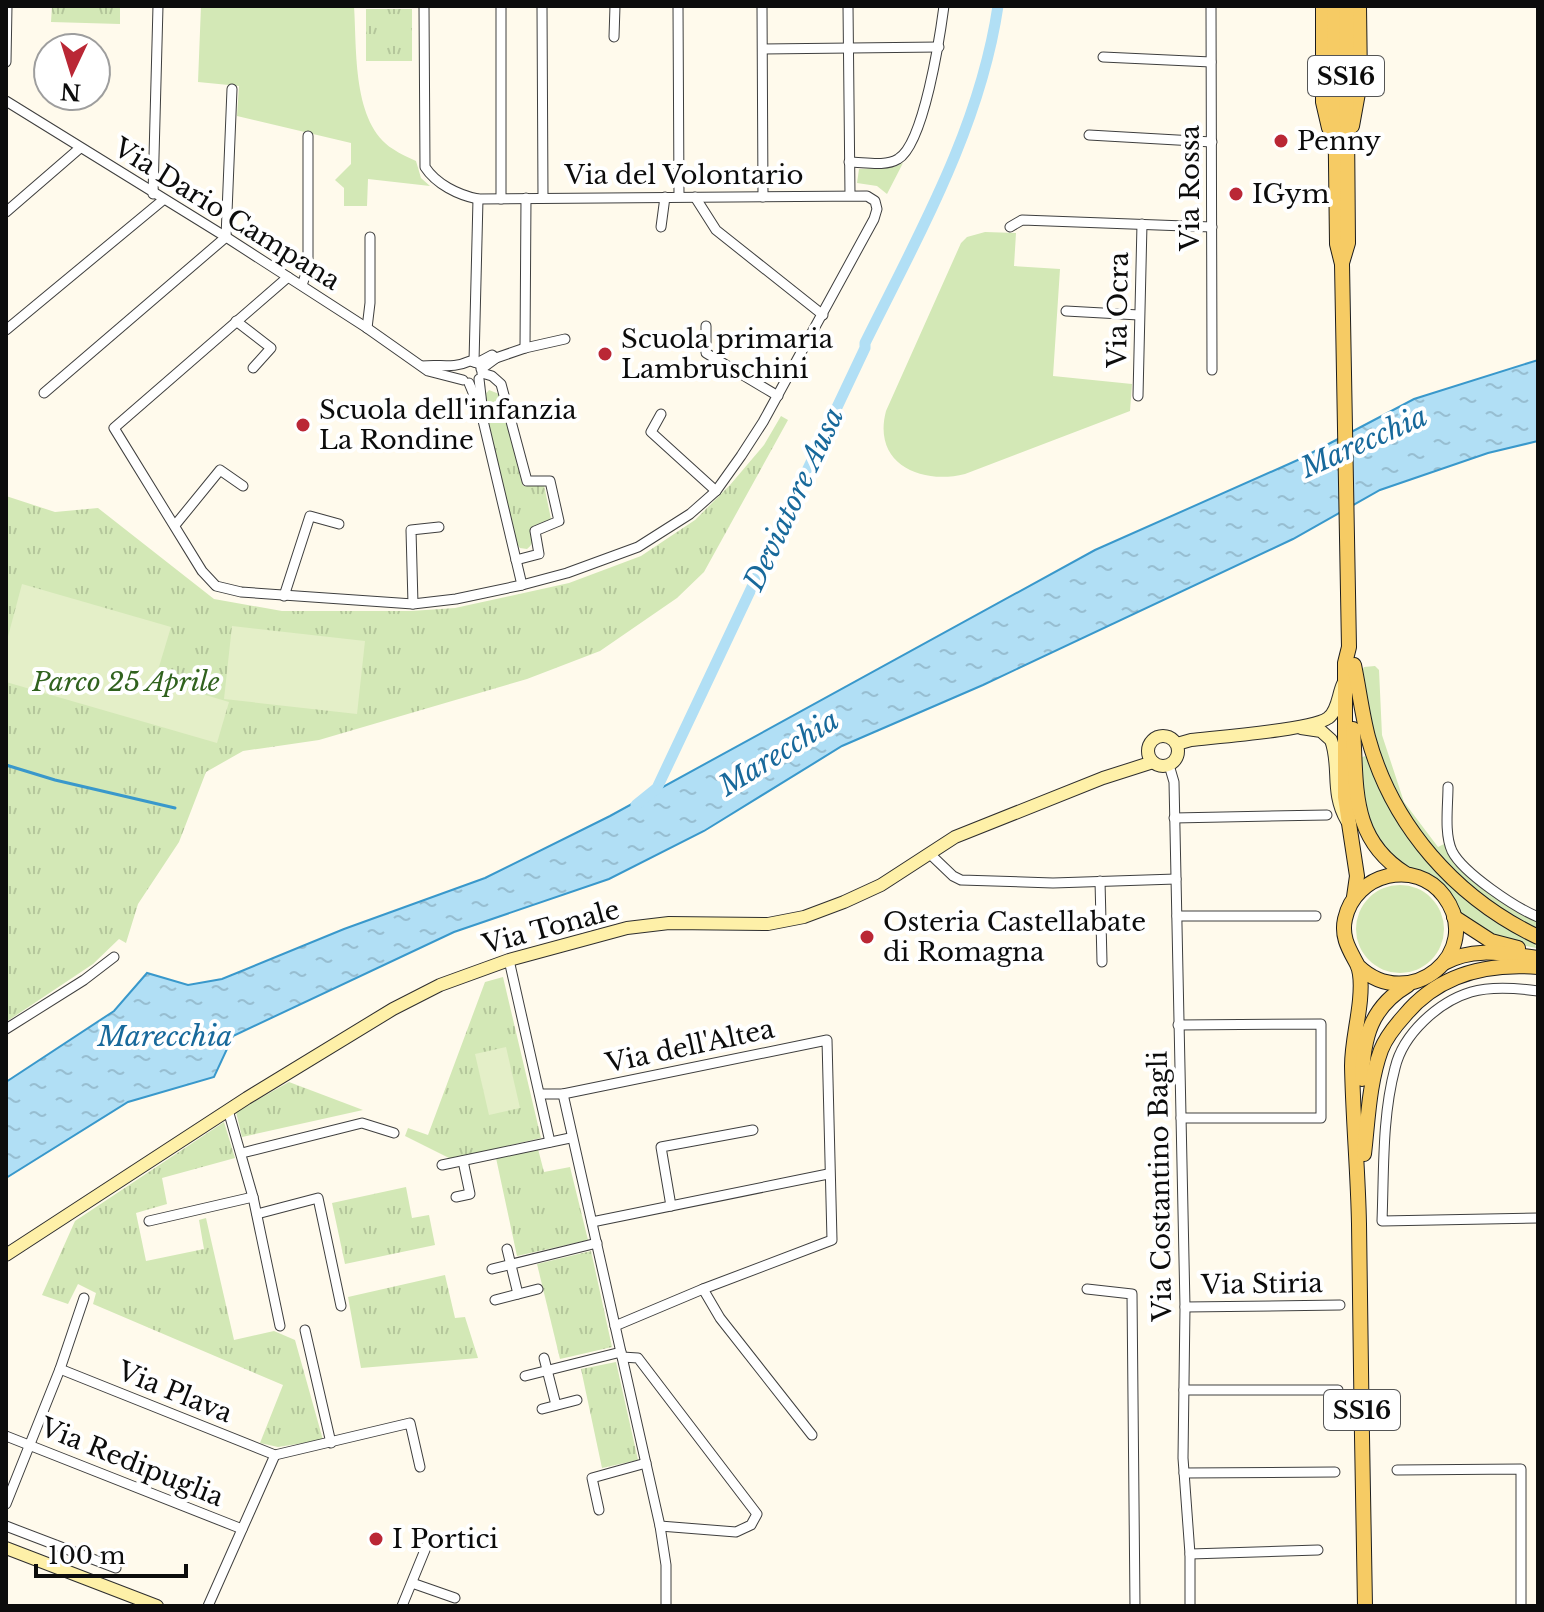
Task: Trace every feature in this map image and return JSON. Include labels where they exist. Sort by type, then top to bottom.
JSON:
[{"type":"main road","points":[[1323,6],[1323,102],[1328,125],[1341,144]]},
{"type":"main road","name":"SS16","points":[[1334,6],[1341,144]]},
{"type":"main road","name":"SS16","points":[[1346,6],[1337,244],[1342,264],[1349,647],[1354,665],[1351,709],[1360,815],[1375,850],[1406,874],[1436,887],[1454,917]]},
{"type":"main road","points":[[1341,144],[1358,103],[1359,6]]},
{"type":"main road","name":"SS16","points":[[1349,647],[1344,681],[1345,797],[1357,876],[1344,930],[1350,954],[1358,966],[1360,1002],[1352,1064],[1359,1215],[1365,1606]]},
{"type":"main road","points":[[1354,665],[1369,739],[1380,773],[1410,829],[1439,866],[1474,899],[1538,937]]},
{"type":"main road","points":[[1354,897],[1381,877],[1406,874]]},
{"type":"main road","points":[[1454,917],[1491,941],[1538,952]]},
{"type":"main road","points":[[1444,963],[1454,942],[1454,917]]},
{"type":"main road","points":[[1444,963],[1471,952],[1538,958]]},
{"type":"main road","name":"SS16","points":[[1359,1215],[1364,1154],[1362,1063],[1368,1032],[1379,1009],[1391,995],[1423,980],[1444,963]]},
{"type":"main road","points":[[1358,966],[1369,976],[1385,983],[1411,984]]},
{"type":"main road","points":[[1364,1154],[1372,1086],[1382,1047],[1412,1005],[1433,988],[1463,973],[1509,966],[1538,967]]},
{"type":"street","points":[[6,62],[7,6]]},
{"type":"street","points":[[153,194],[158,6]]},
{"type":"street","points":[[424,6],[425,167],[440,182],[464,196],[478,199],[475,373],[481,412],[522,585]]},
{"type":"street","points":[[501,6],[501,199]]},
{"type":"street","points":[[542,6],[543,198]]},
{"type":"street","points":[[614,37],[615,6]]},
{"type":"street","points":[[678,6],[679,196]]},
{"type":"street","points":[[762,6],[763,197]]},
{"type":"street","points":[[848,6],[850,195]]},
{"type":"street","points":[[849,162],[888,163],[905,153],[923,111],[939,47],[944,6]]},
{"type":"street","name":"Via Rossa","points":[[1211,6],[1212,370]]},
{"type":"street","points":[[763,49],[939,47]]},
{"type":"street","points":[[1103,57],[1211,62]]},
{"type":"street","points":[[44,393],[226,237],[232,89]]},
{"type":"street","name":"Via Dario Campana","points":[[7,102],[302,285],[437,375],[475,373]]},
{"type":"street","points":[[1089,135],[1212,142]]},
{"type":"street","points":[[302,285],[308,268],[308,136]]},
{"type":"street","points":[[6,212],[80,148]]},
{"type":"street","name":"Via del Volontario","points":[[478,199],[867,196],[875,201],[877,209],[874,219],[823,315]]},
{"type":"street","points":[[661,227],[665,197]]},
{"type":"street","points":[[288,277],[114,428],[176,524],[202,571],[216,586],[284,596],[413,604],[456,599],[567,573],[638,547],[690,514],[716,491],[778,396],[823,315],[716,230],[695,197]]},
{"type":"street","points":[[525,348],[526,198]]},
{"type":"street","points":[[6,330],[163,200]]},
{"type":"street","points":[[1010,227],[1022,220],[1212,227]]},
{"type":"street","name":"Via Ocra","points":[[1138,396],[1142,224]]},
{"type":"street","points":[[367,328],[370,237]]},
{"type":"street","points":[[1066,311],[1139,315]]},
{"type":"street","points":[[236,321],[271,348],[253,368]]},
{"type":"street","points":[[706,326],[706,353],[778,396]]},
{"type":"street","points":[[475,373],[496,358],[565,339]]},
{"type":"street","points":[[422,366],[462,367],[467,362],[475,373],[492,376],[501,384],[527,481],[550,481],[559,521],[535,531],[539,554],[516,560]]},
{"type":"street","points":[[661,414],[651,432],[716,491]]},
{"type":"street","points":[[176,524],[220,470],[243,486]]},
{"type":"street","points":[[284,596],[310,516],[339,524]]},
{"type":"street","points":[[413,604],[411,530],[439,527]]},
{"type":"street","points":[[1177,744],[1294,728],[1330,717],[1344,681]]},
{"type":"street","points":[[1294,728],[1321,731],[1331,740],[1335,788],[1340,809],[1349,824]]},
{"type":"street","points":[[1156,738],[1170,738],[1177,744],[1178,756],[1169,765],[1161,766],[1153,762],[1149,750],[1156,738]]},
{"type":"street","name":"Via Tonale","points":[[6,1255],[228,1110],[393,1009],[440,985],[599,933],[669,923],[785,921],[825,910],[859,896],[955,837],[1026,807],[1153,762]]},
{"type":"street","name":"Via Costantino Bagli","points":[[1169,765],[1174,782],[1185,1307],[1184,1473],[1190,1606]]},
{"type":"street","points":[[1448,787],[1449,840],[1453,853],[1485,883],[1538,917]]},
{"type":"street","points":[[1174,818],[1327,815]]},
{"type":"street","points":[[930,854],[961,880],[1176,879]]},
{"type":"street","points":[[1100,881],[1102,962]]},
{"type":"street","points":[[1177,916],[1316,916]]},
{"type":"street","points":[[6,1029],[84,980],[114,957]]},
{"type":"street","points":[[509,960],[550,1142]]},
{"type":"street","points":[[1538,991],[1497,988],[1470,993],[1427,1017],[1410,1037],[1395,1065],[1385,1127],[1382,1221],[1538,1218]]},
{"type":"street","points":[[1178,1025],[1321,1024],[1321,1118],[1181,1118]]},
{"type":"street","name":"Via dell'Altea","points":[[540,1094],[563,1094],[827,1040],[828,1174]]},
{"type":"street","points":[[563,1094],[570,1138],[597,1243],[660,1526],[666,1565],[666,1606]]},
{"type":"street","points":[[228,1110],[253,1197],[280,1326]]},
{"type":"street","points":[[242,1153],[362,1123],[394,1133]]},
{"type":"street","points":[[671,1206],[661,1147],[753,1130]]},
{"type":"street","points":[[442,1165],[570,1138]]},
{"type":"street","points":[[456,1197],[470,1194],[463,1161]]},
{"type":"street","points":[[592,1222],[828,1174],[832,1240],[615,1326]]},
{"type":"street","points":[[149,1221],[253,1197]]},
{"type":"street","points":[[257,1214],[318,1198],[341,1306]]},
{"type":"street","points":[[492,1269],[597,1243]]},
{"type":"street","points":[[507,1249],[518,1294]]},
{"type":"street","points":[[495,1300],[538,1289]]},
{"type":"street","points":[[703,1289],[720,1318],[812,1435]]},
{"type":"street","points":[[1087,1289],[1132,1294],[1135,1606]]},
{"type":"street","points":[[6,1504],[60,1369],[84,1298]]},
{"type":"street","name":"Via Stiria","points":[[1185,1307],[1340,1305]]},
{"type":"street","points":[[305,1330],[331,1443]]},
{"type":"street","points":[[525,1376],[622,1354],[638,1358],[757,1514],[751,1525],[736,1532],[660,1526]]},
{"type":"street","points":[[544,1358],[556,1405]]},
{"type":"street","name":"Via Plava","points":[[60,1369],[275,1455]]},
{"type":"street","points":[[1184,1390],[1338,1390]]},
{"type":"street","points":[[542,1409],[577,1400]]},
{"type":"street","points":[[210,1605],[275,1455],[410,1423],[420,1467]]},
{"type":"street","name":"Via Redipuglia","points":[[6,1436],[242,1529]]},
{"type":"street","points":[[599,1510],[592,1478],[646,1463]]},
{"type":"street","points":[[1397,1470],[1521,1469],[1521,1606]]},
{"type":"street","points":[[1184,1473],[1335,1472]]},
{"type":"street","points":[[6,1526],[116,1568]]},
{"type":"street","points":[[402,1606],[427,1545]]},
{"type":"street","points":[[56,1567],[62,1547]]},
{"type":"street","points":[[6,1548],[157,1606]]},
{"type":"street","points":[[1190,1554],[1318,1550]]},
{"type":"street","points":[[412,1583],[455,1598]]},
{"type":"green space","points":[[52,6],[120,6],[120,24],[51,22]]},
{"type":"green space","points":[[201,6],[354,6],[359,84],[370,122],[393,149],[416,161],[421,178],[430,186],[368,179],[367,206],[344,206],[344,188],[335,180],[351,164],[351,143],[237,116],[239,86],[198,82]]},
{"type":"green space","points":[[366,9],[412,9],[412,61],[366,61]]},
{"type":"green space","points":[[903,163],[887,194],[877,186],[857,183],[859,169],[894,167]]},
{"type":"green space","points":[[985,232],[1016,233],[1014,266],[1060,269],[1053,376],[1132,384],[1130,411],[965,474],[948,477],[917,473],[893,457],[886,445],[886,411],[961,243],[967,237]]},
{"type":"green space","points":[[489,390],[499,394],[523,486],[544,485],[551,519],[531,527],[532,542],[527,549],[520,548],[516,543],[483,397]]},
{"type":"green space","name":"Parco 25 Aprile","points":[[781,416],[788,420],[704,572],[677,598],[600,651],[527,679],[319,740],[243,751],[206,772],[179,842],[138,904],[126,943],[119,939],[93,964],[6,1022],[6,496],[55,512],[98,508],[214,599],[282,611],[455,608],[569,583],[641,556],[695,520],[730,485],[764,445]]},
{"type":"green space","points":[[22,584],[171,627],[155,680],[229,702],[217,743],[6,682],[6,644]]},
{"type":"green space","points":[[232,626],[365,641],[357,714],[224,699]]},
{"type":"green space","points":[[1375,666],[1379,670],[1382,735],[1404,802],[1438,847],[1446,843],[1449,856],[1465,873],[1538,922],[1538,935],[1457,880],[1399,804],[1374,744],[1362,671],[1364,667]]},
{"type":"green space","points":[[1365,756],[1381,777],[1414,840],[1442,877],[1475,907],[1535,943],[1536,948],[1503,941],[1464,917],[1451,896],[1390,860],[1367,823],[1360,758]]},
{"type":"green space","points":[[1400,885],[1425,892],[1437,904],[1444,929],[1437,954],[1425,966],[1400,973],[1375,966],[1363,954],[1356,929],[1363,904],[1375,892]]},
{"type":"green space","points":[[503,977],[541,1138],[451,1159],[405,1136],[408,1128],[428,1135],[485,982]]},
{"type":"green space","points":[[506,1047],[520,1108],[489,1115],[475,1054]]},
{"type":"green space","points":[[289,1082],[363,1110],[242,1137],[236,1112]]},
{"type":"green space","points":[[224,1122],[235,1158],[162,1178],[167,1204],[136,1213],[146,1261],[204,1249],[199,1220],[206,1218],[234,1340],[274,1331],[295,1340],[323,1440],[278,1447],[260,1443],[283,1385],[93,1304],[96,1293],[78,1284],[68,1304],[42,1295],[75,1221]]},
{"type":"green space","points":[[538,1149],[544,1172],[570,1167],[588,1240],[517,1256],[496,1158]]},
{"type":"green space","points":[[406,1187],[412,1218],[429,1215],[435,1245],[345,1264],[332,1203]]},
{"type":"green space","points":[[591,1251],[612,1347],[560,1359],[537,1264]]},
{"type":"green space","points":[[445,1275],[455,1318],[465,1317],[478,1358],[361,1368],[348,1297]]},
{"type":"green space","points":[[616,1362],[638,1460],[602,1468],[581,1369]]},
{"type":"water","name":"Marecchia","points":[[1538,360],[1538,441],[1488,453],[1380,490],[1293,539],[983,685],[842,746],[704,831],[609,879],[454,932],[233,1036],[214,1077],[128,1102],[6,1178],[6,1082],[114,1011],[147,973],[188,985],[222,979],[344,929],[485,878],[610,816],[1095,550],[1300,459],[1414,399]]},
{"type":"waterway","name":"Deviatore Ausa","points":[[636,805],[657,788],[945,179],[977,94],[998,6]]},
{"type":"waterway","points":[[6,765],[55,780],[175,808]]},
{"type":"place","name":"Penny","points":[[1281,141]]},
{"type":"place","name":"IGym","points":[[1236,194]]},
{"type":"place","name":"Scuola primaria Lambruschini","points":[[605,354]]},
{"type":"place","name":"Scuola dell'infanzia La Rondine","points":[[303,425]]},
{"type":"place","name":"Osteria Castellabate di Romagna","points":[[867,937]]},
{"type":"place","name":"I Portici","points":[[376,1539]]}]
